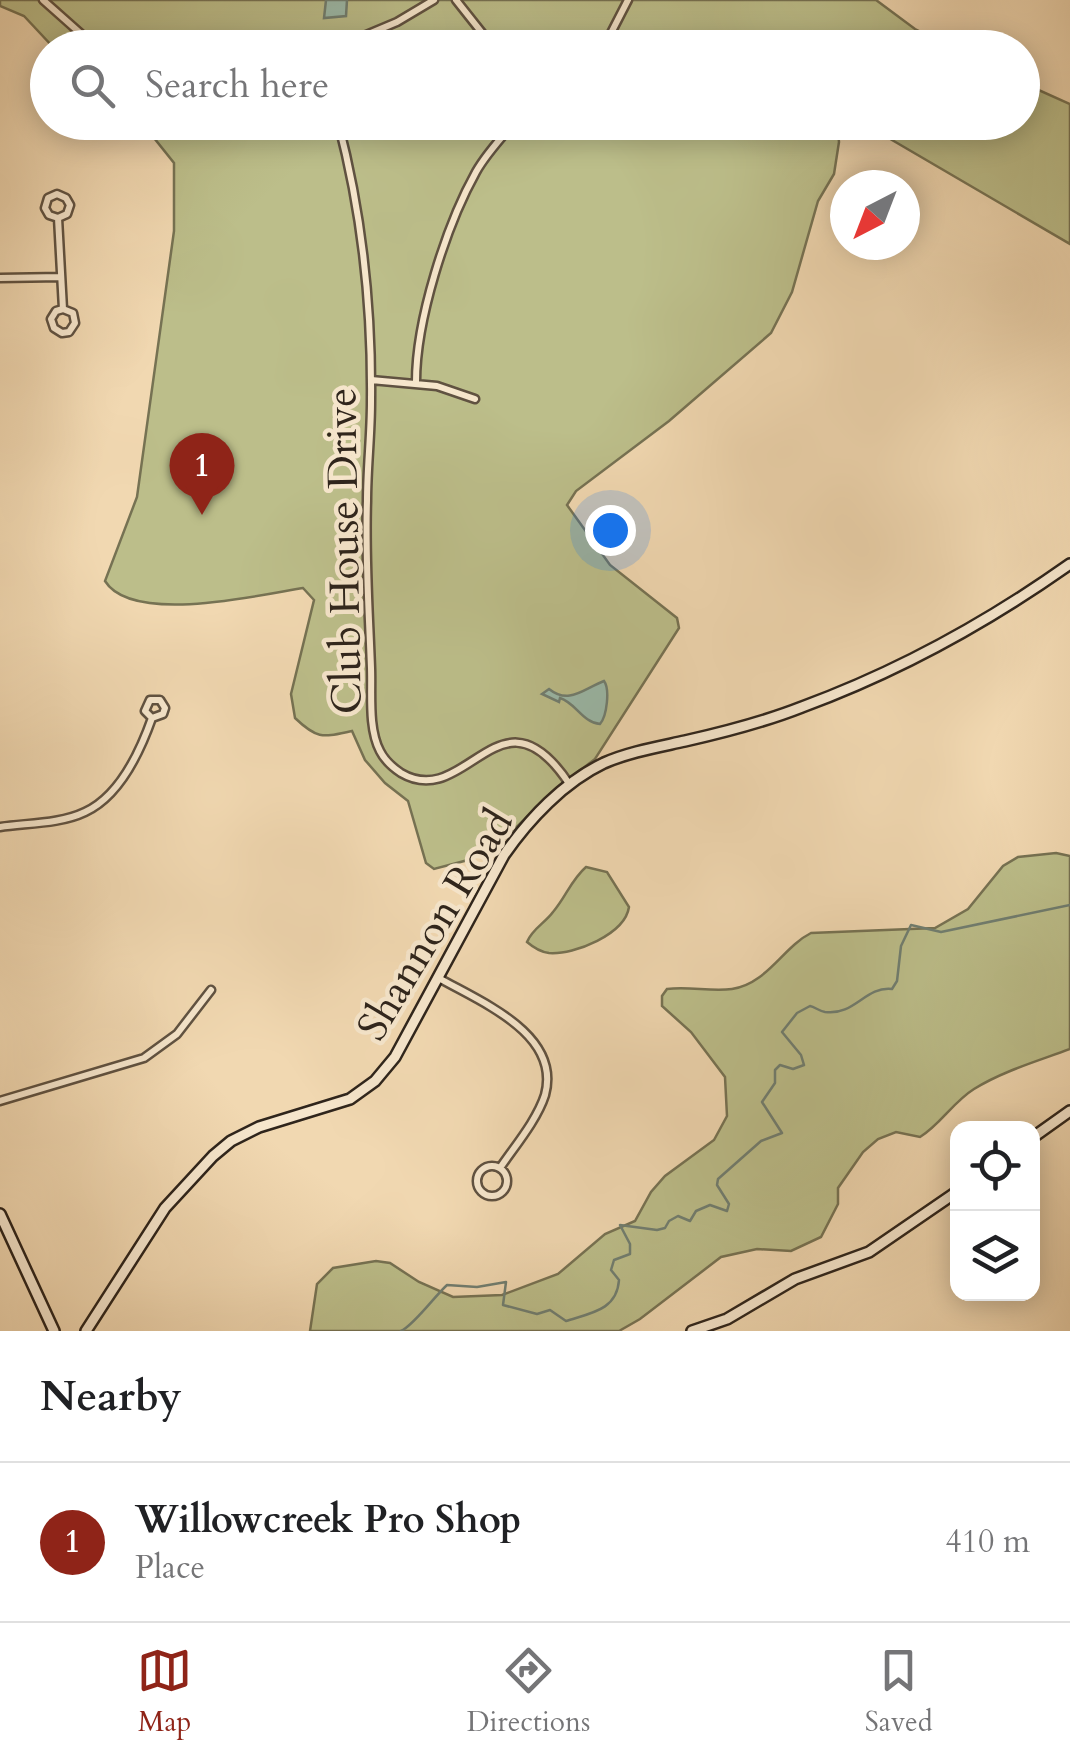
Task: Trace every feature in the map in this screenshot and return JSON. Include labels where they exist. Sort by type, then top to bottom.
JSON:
[{"type":"street","points":[[43,0],[77,30]]},
{"type":"street","points":[[378,30],[434,0]]},
{"type":"street","points":[[456,0],[480,30]]},
{"type":"street","points":[[613,30],[628,0]]},
{"type":"street","name":"Club House Drive","points":[[342,140],[363,257],[371,380],[366,532],[374,721],[380,752],[395,769],[423,780],[452,774],[492,747],[524,744],[552,760],[570,785]]},
{"type":"street","points":[[416,382],[418,344],[439,262],[478,169],[500,140]]},
{"type":"street","points":[[58,218],[63,309]]},
{"type":"street","points":[[0,278],[61,277]]},
{"type":"street","points":[[371,380],[416,382],[474,399]]},
{"type":"street","name":"Shannon Road","points":[[86,1331],[165,1208],[202,1166],[232,1141],[259,1127],[350,1099],[375,1081],[395,1056],[513,842],[570,785],[621,756],[759,722],[862,682],[1001,611],[1070,564]]},
{"type":"street","points":[[0,827],[68,818],[96,806],[127,770],[152,718]]},
{"type":"street","points":[[437,977],[523,1030],[540,1050],[544,1062],[547,1080],[540,1107],[500,1168]]},
{"type":"street","points":[[0,1101],[144,1058],[176,1034],[211,990]]},
{"type":"street","points":[[1040,1132],[1070,1111]]},
{"type":"street","points":[[491,1166],[500,1168],[507,1181],[503,1190],[494,1195],[484,1194],[478,1186],[479,1172],[491,1166]]},
{"type":"street","points":[[692,1331],[727,1318],[795,1279],[869,1252],[950,1196]]},
{"type":"street","points":[[0,1214],[53,1330]]},
{"type":"green space","points":[[0,0],[876,0],[917,30],[37,30],[24,16],[0,6]]},
{"type":"green space","points":[[1040,91],[1070,104],[1070,244],[892,140],[1040,140]]},
{"type":"green space","points":[[156,140],[839,140],[835,170],[830,170],[830,181],[818,201],[792,292],[771,333],[669,421],[576,491],[567,505],[610,565],[677,618],[679,628],[595,759],[557,788],[505,838],[468,860],[434,869],[426,863],[408,801],[365,760],[352,731],[321,735],[295,718],[291,694],[314,600],[303,588],[198,604],[168,604],[141,602],[119,594],[105,581],[137,497],[174,231],[174,163]]},
{"type":"green space","points":[[1056,853],[1070,856],[1070,1049],[974,1089],[920,1137],[896,1132],[878,1139],[863,1152],[838,1188],[838,1204],[821,1237],[791,1251],[757,1249],[721,1257],[619,1331],[310,1331],[317,1284],[333,1268],[376,1261],[390,1263],[453,1297],[502,1295],[558,1274],[605,1234],[635,1221],[665,1176],[714,1140],[727,1116],[725,1077],[691,1032],[662,1006],[667,989],[724,990],[744,986],[811,933],[935,928],[968,909],[1003,866],[1018,857]]},
{"type":"green space","points":[[586,867],[607,872],[629,907],[625,917],[609,934],[585,946],[560,953],[535,948],[527,942],[529,937]]},
{"type":"shaded area","points":[[326,0],[347,0],[346,16],[324,18]]},
{"type":"shaded area","points":[[604,681],[607,702],[600,724],[588,720],[566,700],[560,698],[559,702],[542,694],[549,689],[570,696]]},
{"type":"waterway","points":[[401,1331],[447,1285],[477,1287],[506,1282],[503,1305],[537,1314],[550,1310],[566,1321],[601,1309],[617,1290],[619,1280],[611,1270],[614,1260],[630,1254],[630,1244],[620,1225],[657,1230],[678,1216],[690,1221],[696,1211],[710,1205],[727,1211],[729,1204],[717,1185],[718,1179],[761,1141],[782,1133],[762,1102],[775,1083],[775,1070],[780,1065],[793,1069],[804,1065],[801,1055],[782,1032],[797,1013],[810,1006],[823,1011],[844,1010],[874,992],[892,989],[897,981],[901,946],[911,925],[941,932],[1070,905]]},
{"type":"place","name":"Willowcreek Pro Shop","points":[[202,515]]}]
